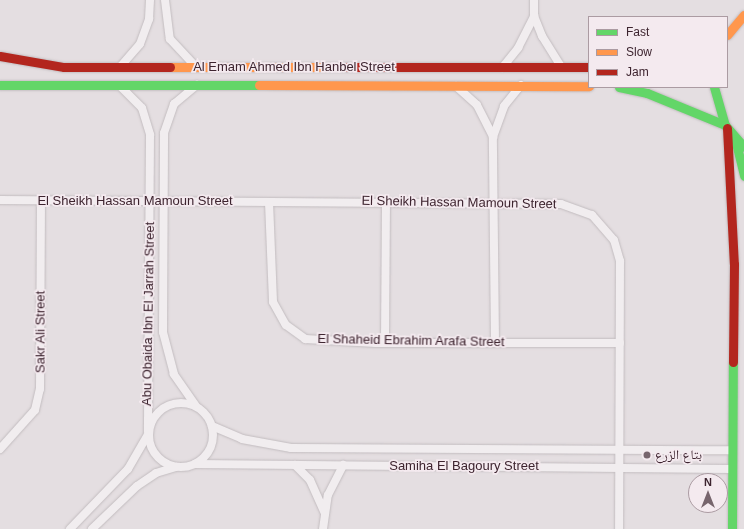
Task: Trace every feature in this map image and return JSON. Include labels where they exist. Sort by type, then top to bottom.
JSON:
[{"type":"street","points":[[120,67],[143,37],[150,0]]},
{"type":"street","points":[[165,0],[170,39],[196,67]]},
{"type":"street","points":[[502,68],[515,52],[534,16],[534,0]]},
{"type":"street","points":[[728,23],[744,15]]},
{"type":"street","points":[[728,34],[744,15]]},
{"type":"street","points":[[534,16],[562,68]]},
{"type":"street","name":"Al Emam Ahmed Ibn Hanbel Street","points":[[0,56],[64,67],[588,68]]},
{"type":"street","points":[[64,67],[64,84]]},
{"type":"street","points":[[444,67],[444,85]]},
{"type":"street","name":"Al Emam Ahmed Ibn Hanbel Street","points":[[0,84],[120,86],[588,86]]},
{"type":"street","name":"Abu Obaida Ibn El Jarrah Street","points":[[196,406],[174,374],[164,341],[166,123],[174,104],[198,85]]},
{"type":"street","points":[[495,343],[493,137],[504,106],[521,85]]},
{"type":"street","name":"Abu Obaida Ibn El Jarrah Street","points":[[70,529],[128,469],[148,434],[150,200],[148,122],[142,108],[120,86]]},
{"type":"street","points":[[456,86],[477,104],[493,137]]},
{"type":"street","points":[[624,88],[646,93],[726,127],[735,139],[744,147]]},
{"type":"street","points":[[714,88],[726,127],[734,264],[732,529]]},
{"type":"street","points":[[735,139],[744,176]]},
{"type":"street","name":"El Sheikh Hassan Mamoun Street","points":[[0,200],[494,203],[566,205],[592,215],[604,226],[614,240],[620,261],[619,529]]},
{"type":"street","name":"Sakr Ali Street","points":[[0,448],[35,410],[40,389],[41,200]]},
{"type":"street","name":"El Shaheid Ebrahim Arafa Street","points":[[269,202],[271,289],[278,314],[286,325],[305,339],[319,342],[385,343],[620,343]]},
{"type":"street","points":[[385,343],[386,202]]},
{"type":"street","points":[[92,529],[137,486],[156,473],[176,467],[195,464],[211,448],[212,426],[196,406],[184,403],[166,407],[152,420],[148,434],[156,457],[176,467]]},
{"type":"street","name":"Samiha El Bagoury Street","points":[[212,426],[242,439],[291,448],[732,450]]},
{"type":"street","name":"Samiha El Bagoury Street","points":[[195,464],[732,468]]},
{"type":"street","points":[[295,465],[310,480],[324,512]]},
{"type":"street","points":[[323,529],[324,512],[331,486],[343,465]]},
{"type":"traffic: fast","points":[[0,85],[259,85]]},
{"type":"traffic: fast","points":[[624,88],[647,93],[725,125]]},
{"type":"traffic: fast","points":[[714,88],[725,125],[744,147]]},
{"type":"traffic: fast","points":[[735,139],[744,176]]},
{"type":"traffic: fast","points":[[732,529],[733,362]]},
{"type":"traffic: slow","points":[[728,34],[744,15]]},
{"type":"traffic: slow","points":[[170,67],[327,67]]},
{"type":"traffic: slow","points":[[259,85],[588,86]]},
{"type":"traffic: jam","points":[[0,56],[64,67],[170,67]]},
{"type":"traffic: jam","points":[[327,67],[588,67]]},
{"type":"traffic: jam","points":[[727,128],[734,264],[733,362]]},
{"type":"place","name":"بتاع الزرع","points":[[647,455]]}]
